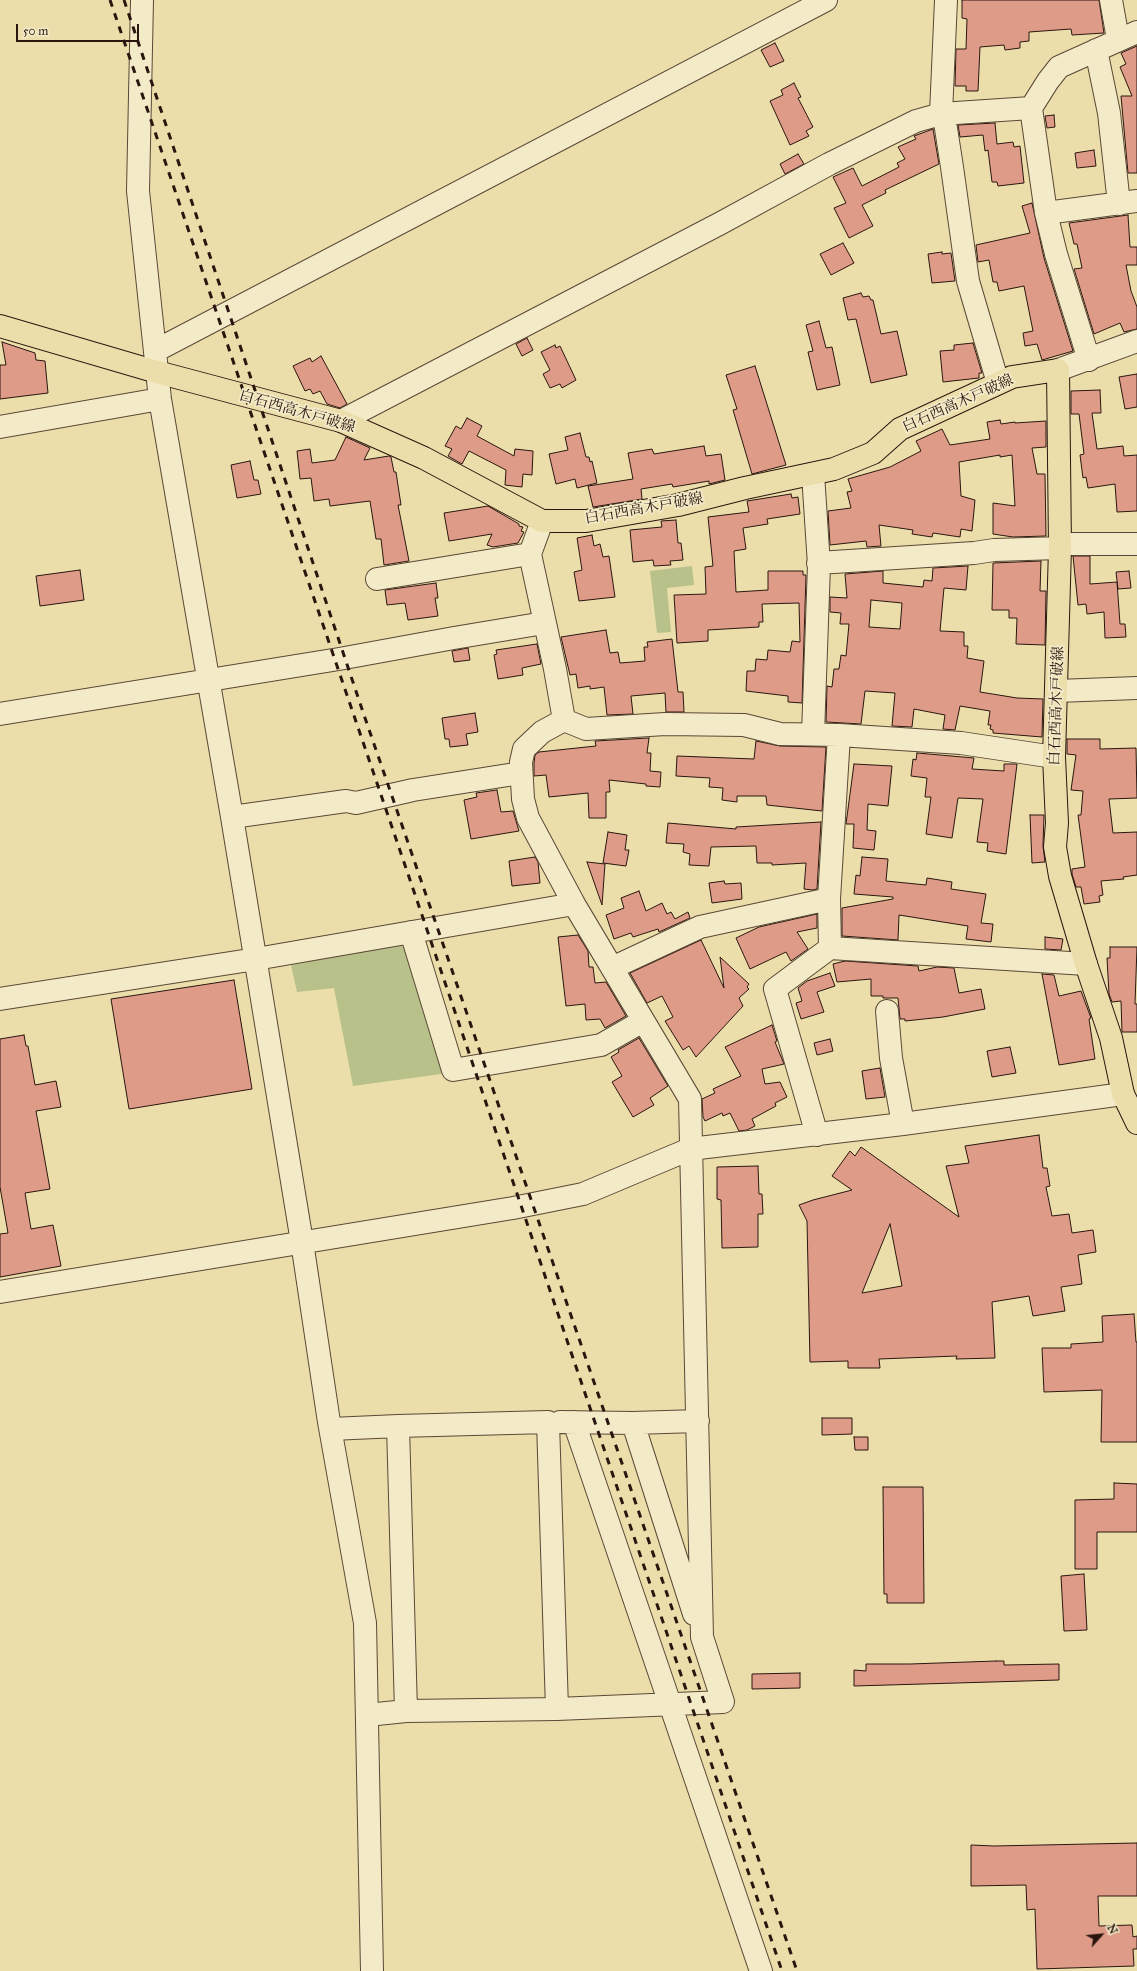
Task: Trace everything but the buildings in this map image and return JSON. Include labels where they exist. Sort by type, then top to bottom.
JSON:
[{"type":"main road","name":"白石西高木戸破線","points":[[0,326],[156,362],[341,421],[458,475],[542,521],[586,521],[678,506],[745,488],[834,469],[873,453],[900,429],[998,383],[1012,377],[1058,370],[1060,546],[1054,757],[1057,823],[1055,847],[1060,876],[1086,964],[1111,1038],[1123,1094],[1137,1123]]},
{"type":"street","points":[[142,0],[138,190],[160,399],[256,959],[331,1429],[365,1623],[372,1971]]},
{"type":"street","points":[[156,362],[826,0]]},
{"type":"street","points":[[946,0],[941,114],[945,122],[968,281],[998,383]]},
{"type":"street","points":[[1089,360],[1056,254],[1046,213],[1031,108],[1059,67],[1128,35],[1111,0]]},
{"type":"street","points":[[1046,213],[1128,202],[1096,50]]},
{"type":"street","points":[[341,421],[721,223],[828,164],[916,121],[941,114],[1031,108]]},
{"type":"street","points":[[1058,370],[1089,360],[1137,341]]},
{"type":"street","points":[[0,427],[160,399]]},
{"type":"street","points":[[813,474],[818,563],[818,637],[813,734]]},
{"type":"street","points":[[542,521],[530,554],[555,669],[564,720]]},
{"type":"street","points":[[818,563],[1060,546],[1137,544]]},
{"type":"street","points":[[376,579],[530,554]]},
{"type":"street","points":[[0,714],[544,623]]},
{"type":"street","points":[[1057,691],[1137,688]]},
{"type":"street","points":[[564,720],[586,729],[665,724],[744,725],[780,734],[839,735],[961,743],[1054,757]]},
{"type":"street","points":[[564,720],[542,732],[524,749],[520,762],[523,799],[528,818],[574,904],[690,1099],[702,1637]]},
{"type":"street","points":[[830,948],[829,899],[839,735]]},
{"type":"street","points":[[232,817],[346,801],[356,803],[413,790],[522,773]]},
{"type":"street","points":[[612,968],[700,927],[829,899]]},
{"type":"street","points":[[0,999],[256,959],[574,904]]},
{"type":"street","points":[[411,932],[453,1070],[601,1045],[643,1021]]},
{"type":"street","points":[[817,1134],[775,990],[830,948],[1086,964]]},
{"type":"street","points":[[887,1011],[891,1058],[902,1124]]},
{"type":"street","points":[[0,1292],[513,1208],[583,1194],[690,1150],[902,1124],[1123,1094]]},
{"type":"street","points":[[331,1429],[548,1422],[633,1423],[698,1421]]},
{"type":"street","points":[[548,1422],[557,1709]]},
{"type":"street","points":[[574,1422],[761,1971]]},
{"type":"street","points":[[367,1715],[406,1710],[557,1709],[723,1702],[633,1423]]},
{"type":"street","points":[[398,1426],[406,1710]]},
{"type":"green space","points":[[692,566],[694,585],[667,588],[671,632],[657,633],[650,571]]},
{"type":"green space","points":[[397,945],[406,947],[442,1053],[441,1074],[353,1086],[334,988],[297,992],[291,965]]},
{"type":"railway","points":[[110,0],[782,1971]]},
{"type":"railway","points":[[124,0],[364,715],[797,1971]]}]
